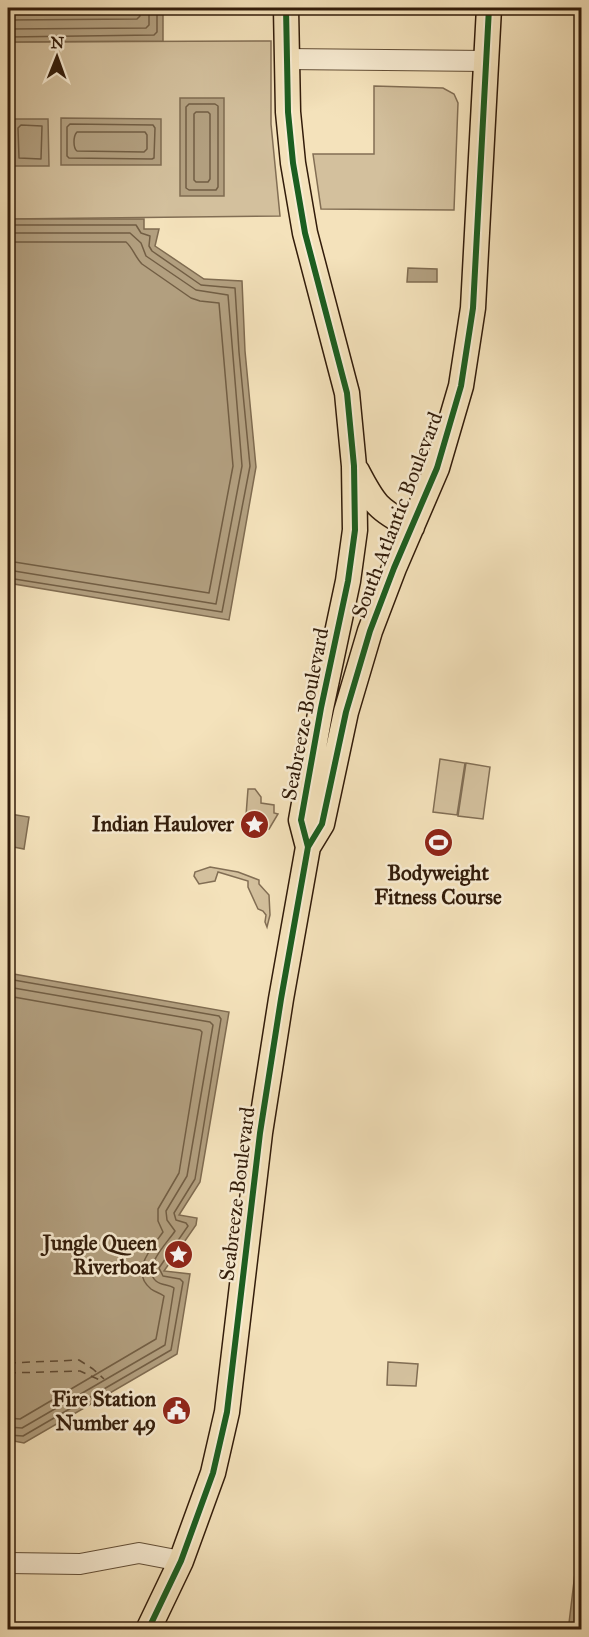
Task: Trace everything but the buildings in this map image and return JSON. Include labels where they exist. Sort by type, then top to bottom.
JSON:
[{"type":"main road","name":"Seabreeze Boulevard","points":[[148,1629],[181,1561],[213,1473],[227,1412],[261,1122],[308,847],[301,820],[321,708],[348,581],[359,475],[347,393],[308,249],[296,186],[288,119],[286,8]]},
{"type":"main road","name":"South Atlantic Boulevard","points":[[308,847],[322,824],[346,712],[370,631],[411,527],[430,486],[457,404],[470,333],[489,8]]},
{"type":"main road","points":[[359,475],[383,498],[398,501],[413,498],[430,486]]},
{"type":"main road","points":[[359,475],[377,506],[411,527]]},
{"type":"street","points":[[286,59],[486,61]]},
{"type":"street","points":[[8,1563],[80,1564],[140,1553],[181,1561]]},
{"type":"shaded area","points":[[271,41],[271,124],[280,216],[8,219],[8,42]]},
{"type":"shaded area","points":[[374,86],[443,88],[454,94],[458,103],[454,210],[321,209],[313,154],[374,154]]},
{"type":"shaded area","points":[[440,759],[465,763],[457,815],[433,812]]},
{"type":"shaded area","points":[[466,763],[490,767],[483,819],[458,816]]},
{"type":"shaded area","points":[[248,789],[255,789],[261,797],[261,803],[274,805],[274,813],[278,814],[269,829],[259,832],[245,829]]},
{"type":"shaded area","points":[[210,867],[238,872],[259,880],[259,884],[269,895],[270,915],[267,927],[266,915],[258,909],[248,887],[248,881],[218,872],[215,881],[199,884],[194,876],[195,872]]},
{"type":"shaded area","points":[[388,1362],[418,1364],[416,1386],[387,1385]]},
{"type":"water","points":[[8,8],[163,8],[163,41],[8,42]]},
{"type":"water","points":[[180,98],[224,98],[224,196],[180,196]]},
{"type":"water","points":[[61,118],[161,119],[161,165],[61,165]]},
{"type":"water","points":[[12,119],[48,119],[49,166],[12,166]]},
{"type":"water","points":[[8,219],[144,219],[144,229],[159,229],[155,246],[204,279],[242,281],[245,351],[256,467],[229,620],[8,583]]},
{"type":"water","points":[[408,268],[437,269],[437,282],[407,282]]},
{"type":"water","points":[[10,814],[29,817],[24,849],[8,846]]},
{"type":"water","points":[[8,973],[229,1012],[200,1182],[179,1215],[197,1218],[196,1225],[164,1271],[190,1274],[177,1354],[24,1443],[8,1440]]},
{"type":"water","points":[[581,1523],[581,1629],[569,1629],[569,1623]]},
{"type":"ferry route","points":[[8,1363],[79,1360],[104,1379]]},
{"type":"ferry route","points":[[8,1373],[80,1371],[102,1381]]},
{"type":"cycle path","points":[[148,1630],[181,1561],[213,1473],[227,1412],[260,1133],[308,847],[301,820],[321,708],[348,581],[355,530],[354,466],[347,393],[305,233],[293,163],[288,112],[286,8]]},
{"type":"cycle path","points":[[308,847],[322,824],[346,712],[370,631],[437,468],[461,386],[473,308],[489,8]]},
{"type":"place","name":"Indian Haulover","points":[[255,824]]},
{"type":"place","name":"Bodyweight Fitness Course","points":[[438,842]]},
{"type":"place","name":"Jungle Queen Riverboat","points":[[178,1255]]},
{"type":"place","name":"Fire Station Number 49","points":[[177,1411]]}]
